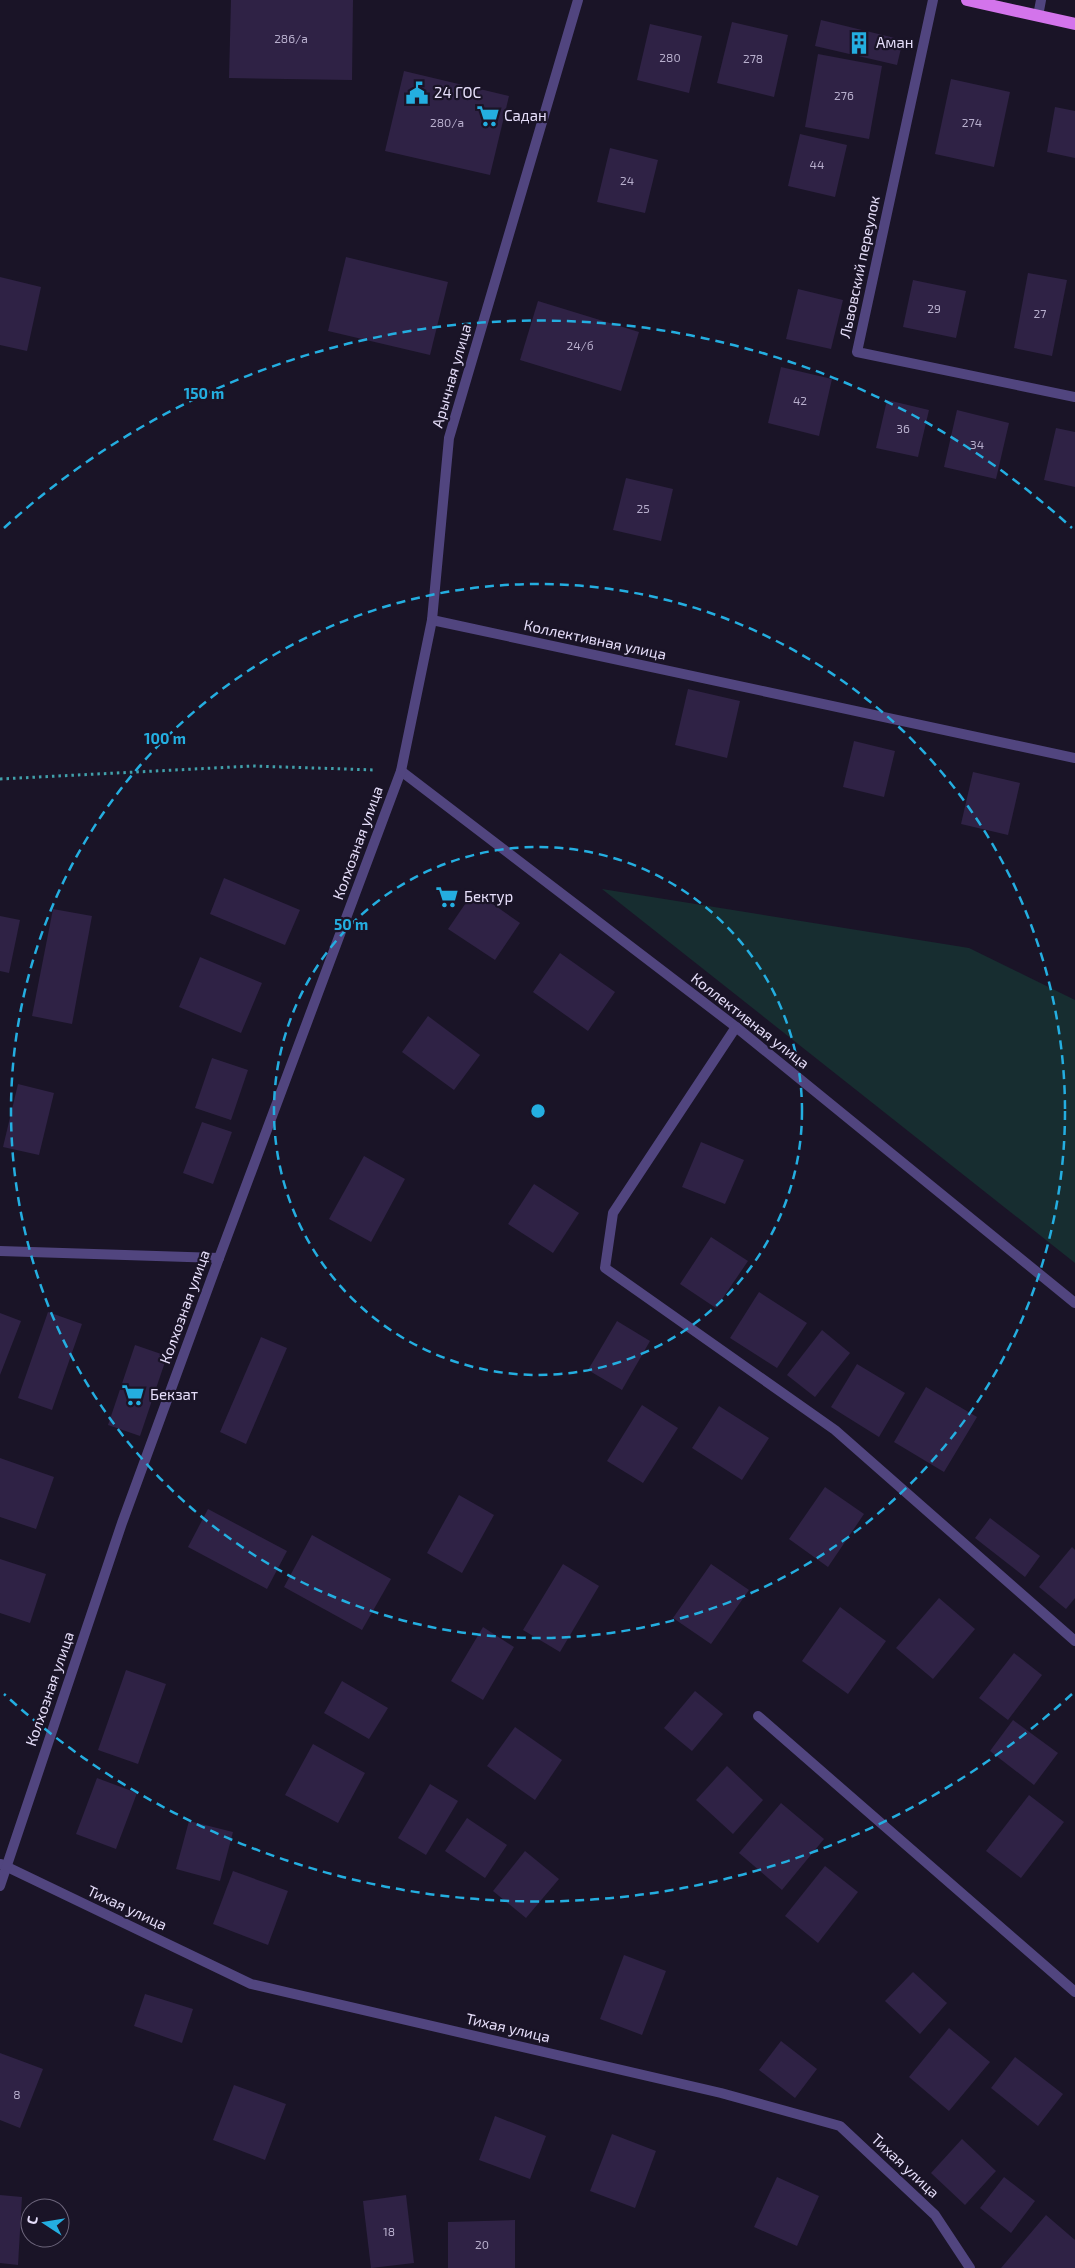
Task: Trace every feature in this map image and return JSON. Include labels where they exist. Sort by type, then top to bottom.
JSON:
[{"type":"main road","points":[[967,0],[1075,24]]},
{"type":"street","name":"Арычная улица","points":[[401,771],[432,620],[449,438],[578,0]]},
{"type":"street","name":"Львовский переулок","points":[[933,0],[857,352],[1075,397]]},
{"type":"street","points":[[1038,16],[1041,0]]},
{"type":"street","name":"Коллективная улица","points":[[432,620],[1075,758]]},
{"type":"street","name":"Коллективная улица","points":[[401,771],[736,1027],[1075,1303]]},
{"type":"street","name":"Колхозная улица","points":[[0,1886],[3,1865],[119,1533],[219,1258],[401,771]]},
{"type":"street","points":[[736,1027],[613,1213],[605,1268],[835,1430],[1075,1641]]},
{"type":"street","points":[[0,1250],[219,1258]]},
{"type":"street","points":[[758,1716],[1075,1992]]},
{"type":"street","name":"Тихая улица","points":[[3,1865],[251,1984],[721,2093],[840,2126],[935,2215],[970,2268]]},
{"type":"path","points":[[0,779],[253,766],[401,771]]},
{"type":"green space","points":[[602,889],[969,948],[1075,1000],[1075,1263]]},
{"type":"building","points":[[231,0],[353,0],[352,80],[229,78]]},
{"type":"building","name":"Аман","points":[[821,20],[903,40],[897,65],[815,46]]},
{"type":"building","points":[[732,22],[788,35],[774,97],[717,83]]},
{"type":"building","points":[[650,24],[702,36],[689,93],[637,80]]},
{"type":"building","points":[[818,54],[882,66],[869,139],[805,127]]},
{"type":"building","points":[[404,71],[509,96],[490,175],[385,151]]},
{"type":"building","points":[[951,79],[1010,92],[994,167],[935,154]]},
{"type":"building","points":[[1055,107],[1075,111],[1075,158],[1047,152]]},
{"type":"building","points":[[800,134],[847,145],[835,197],[788,186]]},
{"type":"building","points":[[610,148],[658,160],[645,213],[597,202]]},
{"type":"building","points":[[346,257],[448,282],[430,355],[328,331]]},
{"type":"building","points":[[1028,273],[1067,280],[1052,356],[1014,348]]},
{"type":"building","points":[[0,277],[41,287],[27,351],[0,345]]},
{"type":"building","points":[[913,280],[966,291],[956,338],[903,327]]},
{"type":"building","points":[[798,289],[843,300],[831,349],[786,339]]},
{"type":"building","points":[[538,301],[639,332],[621,391],[520,360]]},
{"type":"building","points":[[781,367],[832,379],[819,436],[768,423]]},
{"type":"building","points":[[887,400],[929,410],[918,457],[876,448]]},
{"type":"building","points":[[957,410],[1009,423],[996,479],[944,467]]},
{"type":"building","points":[[1056,428],[1075,432],[1075,487],[1044,480]]},
{"type":"building","points":[[626,478],[673,489],[661,541],[613,530]]},
{"type":"building","points":[[688,689],[740,701],[727,758],[675,745]]},
{"type":"building","points":[[854,741],[895,751],[884,797],[843,787]]},
{"type":"building","points":[[973,772],[1020,783],[1008,835],[961,824]]},
{"type":"building","points":[[224,878],[300,910],[285,945],[210,914]]},
{"type":"building","points":[[474,891],[520,923],[495,960],[448,929]]},
{"type":"building","points":[[53,909],[92,916],[72,1024],[32,1016]]},
{"type":"building","points":[[0,916],[20,920],[9,973],[0,971]]},
{"type":"building","points":[[560,953],[615,992],[588,1031],[533,992]]},
{"type":"building","points":[[200,957],[262,983],[241,1033],[179,1007]]},
{"type":"building","points":[[428,1016],[480,1055],[454,1090],[402,1052]]},
{"type":"building","points":[[212,1058],[248,1070],[231,1120],[195,1108]]},
{"type":"building","points":[[18,1084],[54,1093],[39,1155],[3,1147]]},
{"type":"building","points":[[202,1122],[232,1132],[213,1184],[183,1173]]},
{"type":"building","points":[[701,1142],[744,1160],[725,1204],[682,1187]]},
{"type":"building","points":[[364,1156],[405,1179],[371,1242],[329,1219]]},
{"type":"building","points":[[534,1184],[579,1213],[553,1253],[508,1224]]},
{"type":"building","points":[[711,1237],[748,1261],[716,1308],[680,1284]]},
{"type":"building","points":[[759,1292],[807,1323],[777,1368],[730,1338]]},
{"type":"building","points":[[48,1312],[82,1324],[52,1410],[18,1398]]},
{"type":"building","points":[[0,1313],[21,1321],[0,1375]]},
{"type":"building","points":[[617,1321],[650,1341],[622,1390],[588,1370]]},
{"type":"building","points":[[822,1330],[850,1353],[815,1397],[787,1375]]},
{"type":"building","points":[[261,1337],[287,1348],[246,1444],[220,1432]]},
{"type":"building","points":[[135,1345],[167,1356],[140,1436],[108,1425]]},
{"type":"building","points":[[857,1364],[905,1393],[879,1437],[831,1407]]},
{"type":"building","points":[[926,1387],[977,1417],[944,1472],[894,1442]]},
{"type":"building","points":[[642,1405],[678,1428],[643,1483],[607,1461]]},
{"type":"building","points":[[719,1406],[769,1438],[742,1480],[692,1448]]},
{"type":"building","points":[[0,1458],[54,1477],[36,1529],[0,1517]]},
{"type":"building","points":[[825,1487],[864,1514],[828,1567],[789,1539]]},
{"type":"building","points":[[459,1495],[494,1515],[462,1573],[427,1553]]},
{"type":"building","points":[[208,1509],[287,1551],[267,1589],[188,1547]]},
{"type":"building","points":[[990,1518],[1040,1556],[1025,1577],[975,1538]]},
{"type":"building","points":[[312,1535],[391,1579],[362,1630],[284,1587]]},
{"type":"building","points":[[1072,1547],[1075,1550],[1075,1598],[1066,1609],[1039,1587]]},
{"type":"building","points":[[0,1559],[46,1574],[30,1623],[0,1613]]},
{"type":"building","points":[[563,1564],[599,1586],[560,1652],[523,1630]]},
{"type":"building","points":[[711,1564],[749,1590],[711,1644],[673,1618]]},
{"type":"building","points":[[939,1598],[975,1629],[933,1679],[896,1648]]},
{"type":"building","points":[[840,1607],[886,1641],[848,1694],[802,1661]]},
{"type":"building","points":[[483,1627],[514,1647],[483,1700],[451,1681]]},
{"type":"building","points":[[1014,1653],[1042,1675],[1008,1720],[979,1698]]},
{"type":"building","points":[[126,1670],[166,1684],[138,1764],[98,1750]]},
{"type":"building","points":[[342,1681],[388,1708],[369,1739],[324,1713]]},
{"type":"building","points":[[695,1691],[723,1714],[692,1751],[664,1728]]},
{"type":"building","points":[[1013,1720],[1058,1753],[1034,1785],[990,1751]]},
{"type":"building","points":[[515,1727],[562,1760],[535,1800],[487,1766]]},
{"type":"building","points":[[313,1744],[365,1773],[338,1823],[285,1795]]},
{"type":"building","points":[[727,1766],[763,1800],[733,1834],[696,1800]]},
{"type":"building","points":[[97,1778],[137,1793],[116,1849],[76,1834]]},
{"type":"building","points":[[430,1784],[458,1801],[426,1855],[398,1838]]},
{"type":"building","points":[[1029,1795],[1064,1822],[1021,1878],[986,1851]]},
{"type":"building","points":[[781,1803],[824,1839],[782,1890],[739,1853]]},
{"type":"building","points":[[467,1818],[507,1845],[485,1878],[445,1851]]},
{"type":"building","points":[[189,1821],[233,1832],[220,1881],[176,1869]]},
{"type":"building","points":[[525,1851],[559,1879],[526,1918],[493,1891]]},
{"type":"building","points":[[825,1866],[858,1892],[818,1943],[785,1916]]},
{"type":"building","points":[[233,1871],[288,1891],[268,1945],[213,1924]]},
{"type":"building","points":[[624,1955],[666,1971],[642,2035],[600,2019]]},
{"type":"building","points":[[913,1972],[947,2003],[920,2034],[885,2001]]},
{"type":"building","points":[[145,1994],[193,2009],[182,2043],[134,2026]]},
{"type":"building","points":[[949,2028],[990,2062],[949,2111],[909,2077]]},
{"type":"building","points":[[781,2041],[817,2069],[795,2098],[759,2070]]},
{"type":"building","points":[[0,2053],[43,2069],[20,2128],[0,2120]]},
{"type":"building","points":[[1015,2057],[1063,2094],[1038,2126],[991,2088]]},
{"type":"building","points":[[234,2085],[286,2104],[265,2160],[213,2140]]},
{"type":"building","points":[[495,2116],[546,2136],[530,2179],[479,2160]]},
{"type":"building","points":[[612,2134],[656,2151],[635,2208],[590,2191]]},
{"type":"building","points":[[962,2139],[996,2171],[965,2205],[931,2173]]},
{"type":"building","points":[[777,2177],[819,2196],[797,2246],[754,2227]]},
{"type":"building","points":[[1004,2177],[1035,2201],[1011,2233],[980,2208]]},
{"type":"building","points":[[0,2195],[22,2197],[20,2198],[18,2265],[0,2263]]},
{"type":"building","points":[[406,2195],[414,2263],[371,2268],[363,2201]]},
{"type":"building","points":[[1046,2215],[1075,2240],[1075,2268],[1001,2268]]},
{"type":"building","points":[[515,2220],[515,2268],[448,2268],[448,2222]]},
{"type":"place","name":"Аман","points":[[859,43]]},
{"type":"place","name":"24 ГОС","points":[[417,93]]},
{"type":"place","name":"Садан","points":[[488,116]]},
{"type":"place","name":"Бектур","points":[[447,897]]},
{"type":"place","name":"Бекзат","points":[[133,1395]]}]
